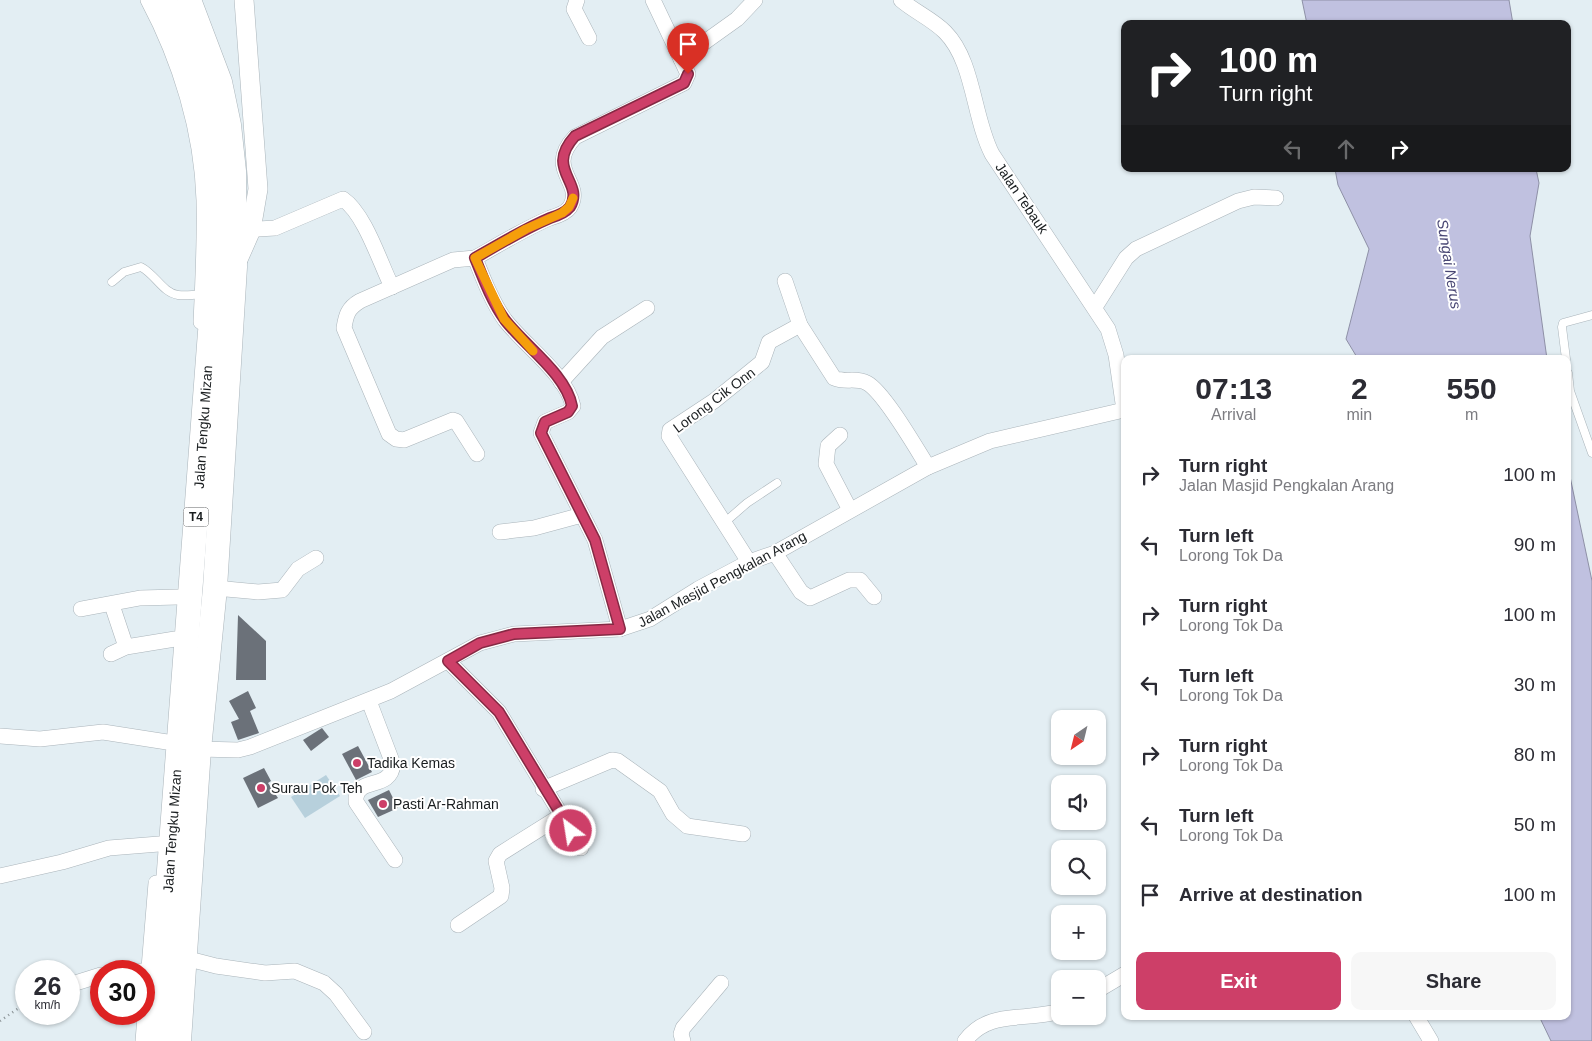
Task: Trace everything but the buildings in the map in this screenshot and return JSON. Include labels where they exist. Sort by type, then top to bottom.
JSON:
[{"type":"highway","name":"Jalan Tengku Mizan","points":[[156,1041],[210,332],[216,284],[213,155],[200,93],[165,0]]},
{"type":"highway","name":"Jalan Tengku Mizan","points":[[179,1041],[199,749],[215,588],[235,268],[243,230],[229,125],[220,82],[189,0]]},
{"type":"street","points":[[148,0],[164,31],[182,78],[199,145],[204,199],[200,345],[150,960]]},
{"type":"street","points":[[244,0],[258,188],[243,230],[275,228],[343,199],[350,204],[362,224],[392,287]]},
{"type":"street","points":[[577,0],[574,9],[588,38]]},
{"type":"street","points":[[477,454],[456,420],[404,440],[396,439],[389,434],[383,425],[344,328],[346,314],[351,307],[452,260],[475,258],[526,229],[562,213],[569,207],[574,195],[562,158],[565,147],[575,136],[684,83],[688,74],[653,0]]},
{"type":"street","points":[[681,58],[737,19],[755,0]]},
{"type":"street","name":"Jalan Tebauk","points":[[901,0],[933,22],[954,42],[965,66],[984,139],[1108,329],[1116,355],[1121,389]]},
{"type":"street","points":[[1095,307],[1126,258],[1136,249],[1238,201],[1254,197],[1276,198]]},
{"type":"street","points":[[475,258],[504,319],[561,382],[570,396],[572,406],[568,412],[545,422],[541,433],[595,540],[620,629]]},
{"type":"street","points":[[785,281],[800,325],[834,378],[840,380],[857,379],[869,384],[893,412],[928,467]]},
{"type":"street","points":[[561,382],[602,337],[648,308]]},
{"type":"street","name":"Lorong Cik Onn","points":[[748,562],[669,436],[670,430],[714,401],[762,362],[769,342],[800,325]]},
{"type":"street","name":"Jalan Masjid Pengkalan Arang","points":[[199,749],[238,750],[250,747],[369,700],[480,643],[514,634],[620,629],[650,619],[698,588],[748,562],[775,553],[928,467],[990,441],[1121,411]]},
{"type":"street","points":[[840,435],[828,446],[826,464],[850,510]]},
{"type":"street","points":[[500,532],[534,528],[582,515]]},
{"type":"street","points":[[775,553],[801,592],[810,598],[849,580],[860,580],[874,597]]},
{"type":"street","points":[[215,588],[258,592],[282,590],[298,568],[316,558]]},
{"type":"street","points":[[81,610],[140,598],[178,597]]},
{"type":"street","points":[[112,604],[126,647]]},
{"type":"street","points":[[111,654],[126,647],[176,639]]},
{"type":"street","points":[[448,661],[499,712],[543,789],[562,815],[581,848]]},
{"type":"street","points":[[369,700],[393,764],[393,772],[388,778],[361,788],[356,797],[356,802],[395,860]]},
{"type":"street","points":[[0,736],[40,739],[103,732],[167,742]]},
{"type":"street","points":[[543,789],[612,760],[618,760],[660,791],[673,814],[687,826],[743,834]]},
{"type":"street","points":[[458,926],[501,896],[502,888],[496,861],[500,854],[562,815]]},
{"type":"street","points":[[0,876],[62,862],[115,847],[160,844]]},
{"type":"street","points":[[185,958],[216,966],[265,972],[295,972],[324,983],[336,994],[364,1032]]},
{"type":"street","points":[[1106,985],[1121,976]]},
{"type":"street","points":[[683,1041],[681,1034],[683,1028],[721,983]]},
{"type":"street","points":[[965,1041],[973,1031],[993,1020],[1031,1018],[1051,1013]]},
{"type":"street","points":[[1418,1020],[1431,1041]]},
{"type":"street","points":[[143,1041],[144,1025]]},
{"type":"lane","points":[[112,282],[124,272],[141,267],[153,274],[171,293],[202,294]]},
{"type":"lane","points":[[1566,355],[1562,327],[1564,323],[1592,315]]},
{"type":"lane","points":[[1571,394],[1592,453]]},
{"type":"lane","points":[[724,523],[746,503],[777,483]]},
{"type":"path","points":[[0,1021],[15,1011]]},
{"type":"shaded area","points":[[326,775],[340,796],[305,818],[291,797]]},
{"type":"water","points":[[1302,0],[1509,0],[1512,20],[1306,20]]},
{"type":"water","name":"Sungai Nerus","points":[[1336,172],[1537,172],[1539,183],[1530,236],[1546,355],[1356,355],[1346,339],[1369,249],[1338,185]]},
{"type":"water","points":[[1571,481],[1592,581],[1592,1041],[1551,1041],[1541,1020],[1571,1020]]},
{"type":"slow traffic","points":[[533,351],[504,319],[475,258],[526,229],[562,213],[569,207],[573,198]]},
{"type":"place","name":"Tadika Kemas","points":[[357,763]]},
{"type":"place","name":"Surau Pok Teh","points":[[261,788]]},
{"type":"place","name":"Pasti Ar-Rahman","points":[[383,804]]},
{"type":"route","points":[[571,831],[543,789],[499,712],[448,661],[480,643],[514,634],[620,629],[595,540],[541,433],[545,422],[568,412],[572,406],[570,396],[561,382],[504,319],[475,258],[526,229],[562,213],[569,207],[574,195],[562,158],[565,147],[575,136],[684,83],[688,74]]}]
